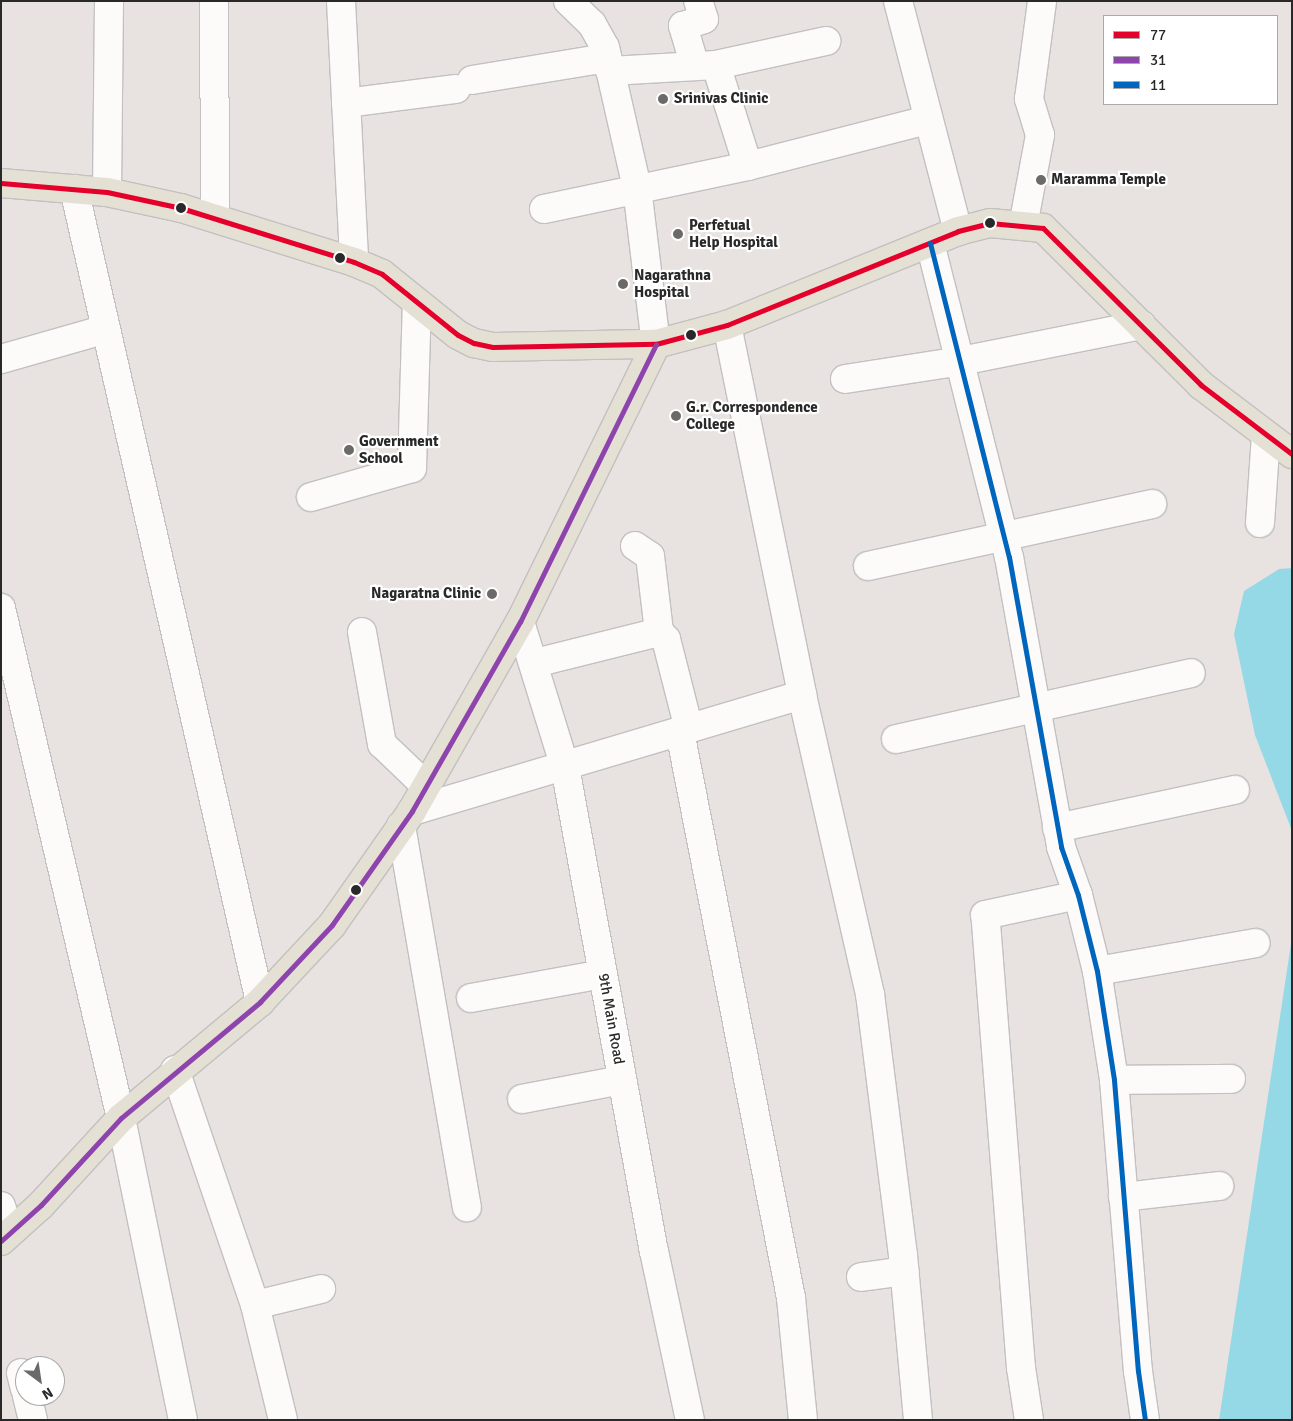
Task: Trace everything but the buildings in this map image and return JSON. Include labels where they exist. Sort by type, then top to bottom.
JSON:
[{"type":"main road","points":[[1,183],[107,192],[215,218],[354,262],[382,274],[458,335],[474,344],[494,347],[656,344],[727,325],[958,231],[990,223],[1043,228],[1201,385],[1292,454]]},
{"type":"main road","points":[[6,1237],[121,1118],[175,1070],[260,1002],[332,925],[406,819],[520,622],[656,344]]},
{"type":"street","points":[[107,192],[109,1]]},
{"type":"street","points":[[214,1],[215,218]]},
{"type":"street","points":[[341,1],[354,262]]},
{"type":"street","points":[[568,1],[597,13],[637,188],[656,344]]},
{"type":"street","points":[[698,1],[704,19],[683,26],[706,65],[748,166]]},
{"type":"street","points":[[898,1],[927,120],[958,231]]},
{"type":"street","points":[[1023,226],[1040,135],[1030,99],[1042,1]]},
{"type":"street","points":[[346,103],[608,64],[706,65],[826,41]]},
{"type":"street","points":[[544,209],[748,166],[927,120]]},
{"type":"street","points":[[74,189],[260,1002]]},
{"type":"street","points":[[930,243],[961,361],[1003,536],[1057,828],[1078,895],[1097,971],[1114,1080],[1145,1420]]},
{"type":"street","points":[[310,497],[412,468],[417,303]]},
{"type":"street","points":[[727,325],[802,695],[870,994],[904,1271],[918,1420]]},
{"type":"street","points":[[845,379],[961,361],[1141,325]]},
{"type":"street","points":[[1,359],[106,329]]},
{"type":"street","points":[[1260,523],[1266,436]]},
{"type":"street","points":[[868,566],[1152,504]]},
{"type":"street","points":[[635,546],[650,556],[659,632],[666,639],[684,731],[790,1298],[803,1420]]},
{"type":"street","points":[[1,608],[121,1118],[183,1420]]},
{"type":"street","name":"9th Main Road","points":[[520,622],[535,663],[564,767],[622,1080],[690,1420]]},
{"type":"street","points":[[362,632],[382,744],[426,786]]},
{"type":"street","points":[[535,663],[659,632]]},
{"type":"street","points":[[896,739],[1191,673]]},
{"type":"street","points":[[467,1207],[406,819],[564,767],[802,695]]},
{"type":"street","points":[[1057,828],[1235,790]]},
{"type":"street","points":[[1029,1420],[1021,1368],[986,915],[1078,895]]},
{"type":"street","points":[[1097,971],[1256,943]]},
{"type":"street","points":[[471,998],[603,974]]},
{"type":"street","points":[[175,1070],[255,1305],[283,1420]]},
{"type":"street","points":[[1114,1080],[1231,1078]]},
{"type":"street","points":[[522,1099],[622,1080]]},
{"type":"street","points":[[1124,1197],[1218,1186]]},
{"type":"street","points":[[1,1206],[6,1237]]},
{"type":"street","points":[[862,1277],[904,1271]]},
{"type":"street","points":[[255,1305],[321,1289]]},
{"type":"street","points":[[29,1406],[33,1420]]},
{"type":"water","points":[[1292,568],[1292,831],[1255,735],[1234,634],[1244,591],[1279,569]]},
{"type":"water","points":[[1292,937],[1292,1420],[1219,1420]]},
{"type":"transit line","name":"77","points":[[1,183],[107,192],[181,208],[354,262],[382,274],[458,335],[474,343],[493,347],[656,344],[727,325],[958,231],[990,223],[1043,228],[1201,385],[1292,454]]},
{"type":"transit line","name":"11","points":[[930,243],[1009,557],[1061,847],[1078,895],[1097,971],[1114,1080],[1138,1371],[1145,1420]]},
{"type":"transit line","name":"31","points":[[1,1241],[41,1205],[121,1118],[260,1002],[332,925],[412,811],[520,622],[656,344]]},
{"type":"place","name":"Srinivas Clinic","points":[[663,99]]},
{"type":"place","name":"Maramma Temple","points":[[1041,180]]},
{"type":"place","name":"Perfetual Help Hospital","points":[[678,234]]},
{"type":"place","name":"Nagarathna Hospital","points":[[623,284]]},
{"type":"place","name":"G.r. Correspondence College","points":[[676,416]]},
{"type":"place","name":"Government School","points":[[349,450]]},
{"type":"place","name":"Nagaratna Clinic","points":[[492,594]]}]
